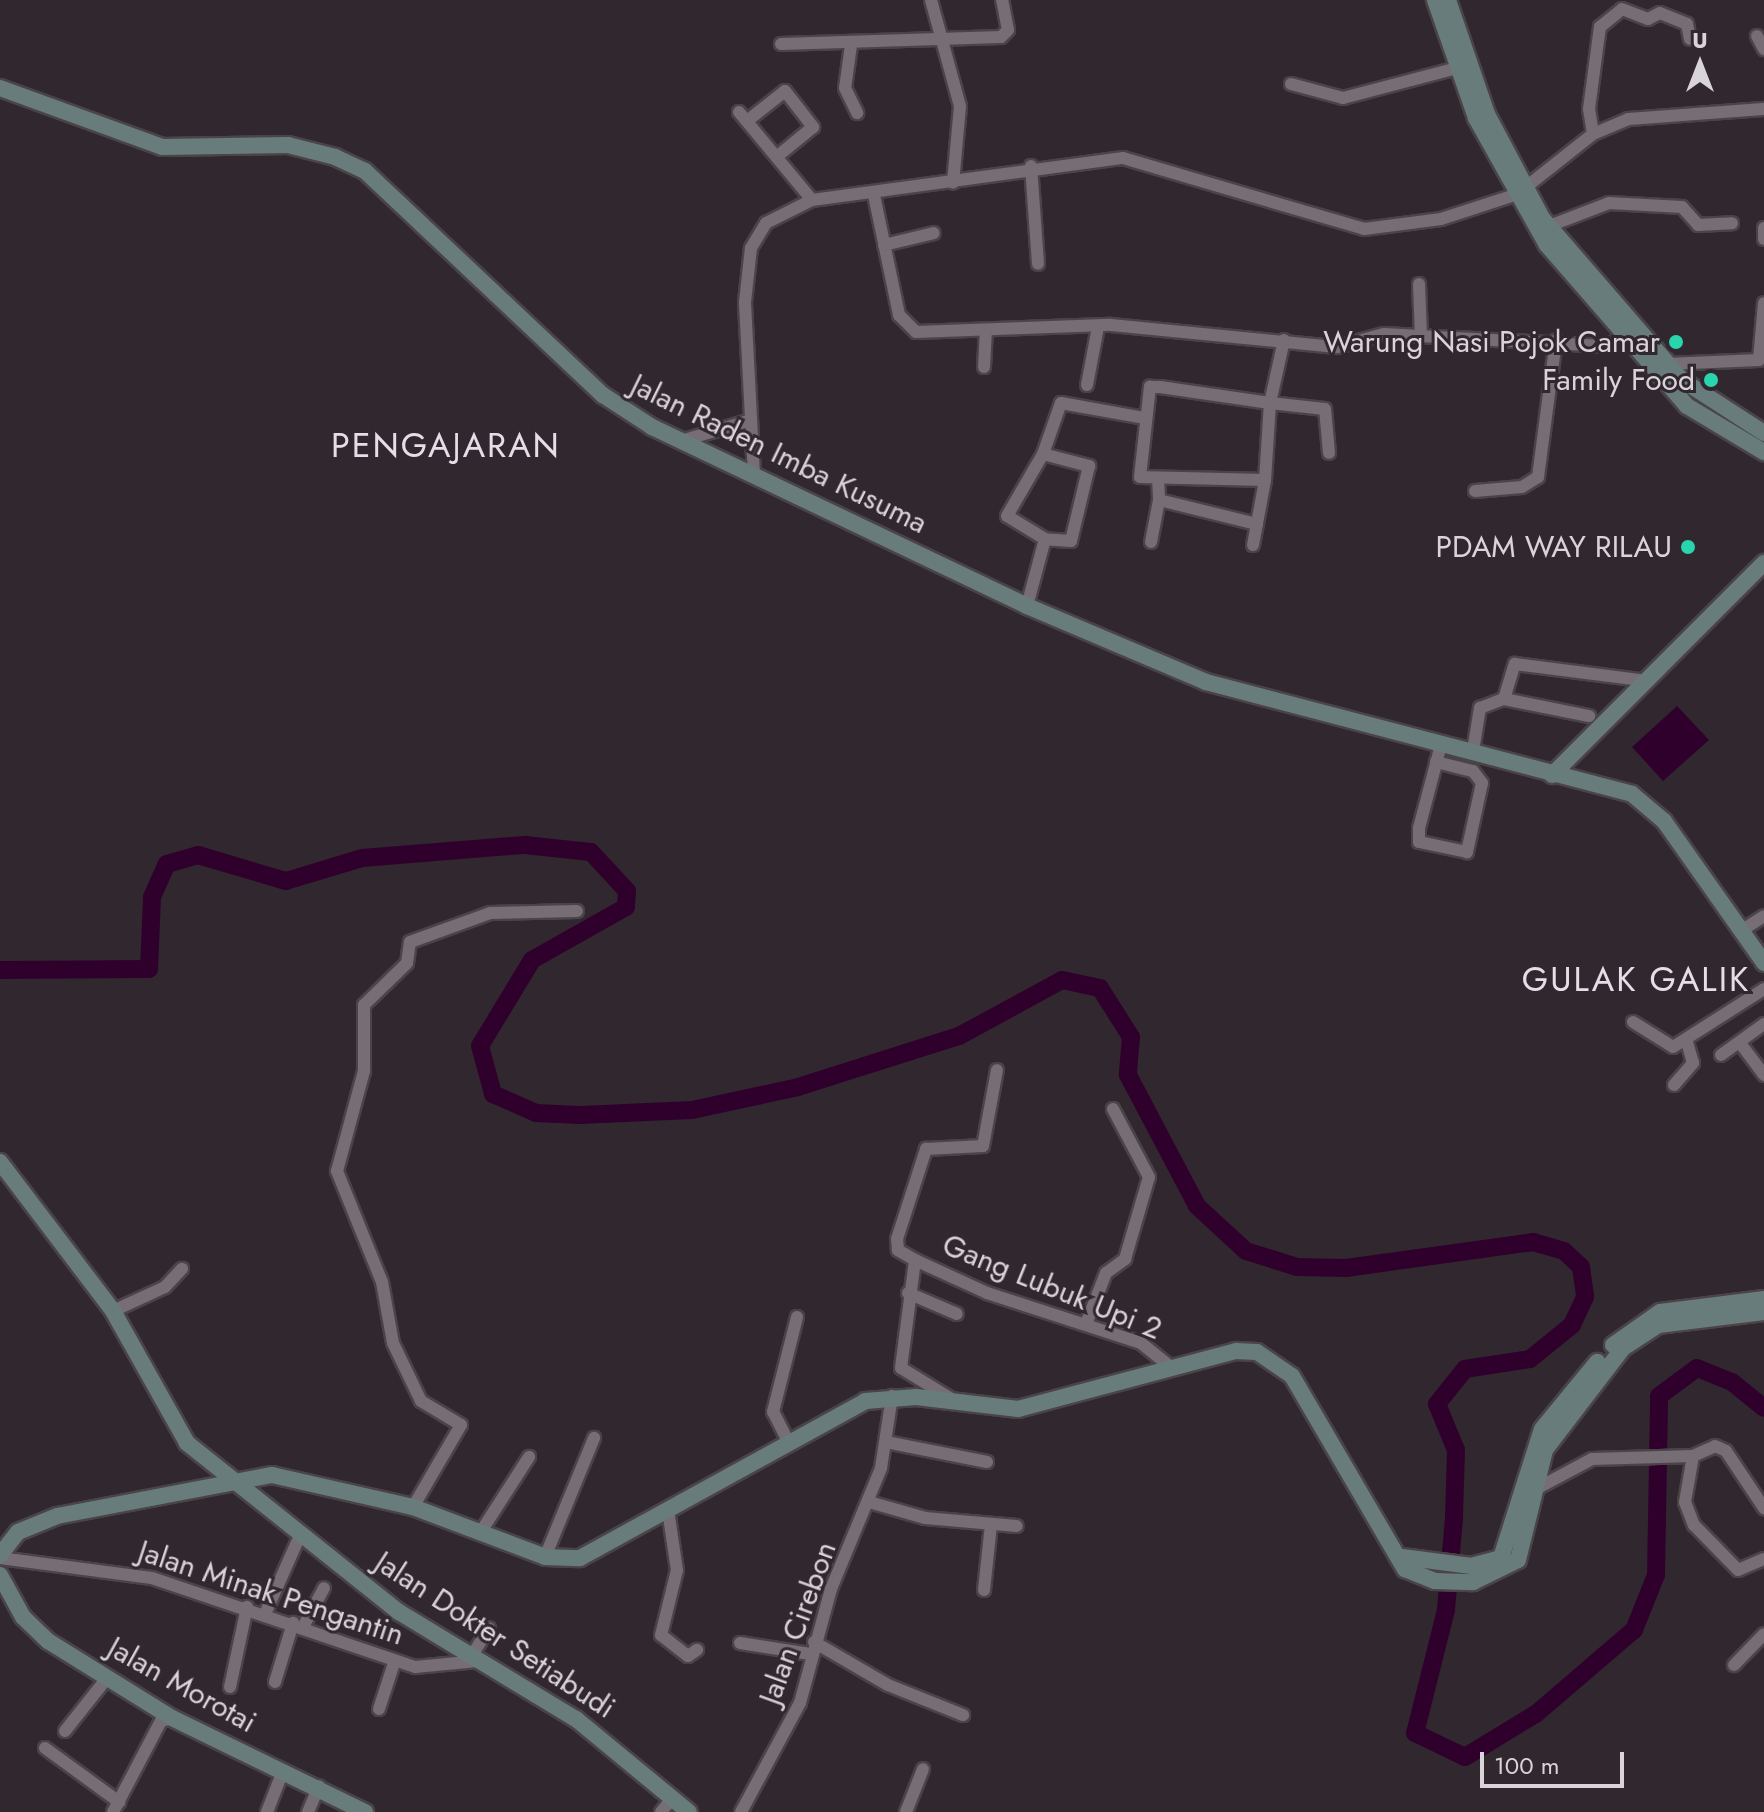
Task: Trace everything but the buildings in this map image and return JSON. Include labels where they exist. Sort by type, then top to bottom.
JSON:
[{"type":"street","points":[[931,0],[946,42],[960,106],[953,183]]},
{"type":"street","points":[[781,44],[946,42],[1007,34],[1002,0]]},
{"type":"street","points":[[1442,2],[1457,68],[1520,191],[1610,314],[1622,339],[1687,406],[1764,452]]},
{"type":"street","points":[[1442,2],[1482,116]]},
{"type":"street","points":[[1593,134],[1589,109],[1600,27],[1622,9],[1648,19],[1660,13],[1687,24],[1690,39]]},
{"type":"street","points":[[1757,36],[1764,49]]},
{"type":"street","points":[[851,45],[845,88],[857,113]]},
{"type":"street","points":[[1291,84],[1343,98],[1457,68]]},
{"type":"street","name":"Jalan Raden Imba Kusuma","points":[[0,88],[162,147],[288,145],[365,171],[603,395],[681,441],[1027,606],[1270,704],[1473,751],[1552,775],[1632,794],[1664,821],[1764,963]]},
{"type":"street","points":[[779,155],[813,127],[785,91],[743,116],[779,155],[812,200]]},
{"type":"street","points":[[754,475],[745,302],[751,248],[766,223],[812,200],[874,195],[953,183],[1031,166],[1147,159],[1364,229],[1441,219],[1520,191],[1593,134],[1671,112],[1764,109]]},
{"type":"street","points":[[1031,166],[1038,264]]},
{"type":"street","points":[[874,195],[907,329],[986,331],[1098,327],[1349,347],[1384,334],[1556,340],[1605,346],[1622,339]]},
{"type":"street","points":[[1541,223],[1609,203],[1682,207],[1698,225],[1732,223]]},
{"type":"street","points":[[1764,228],[1764,239]]},
{"type":"street","points":[[884,245],[934,233]]},
{"type":"street","points":[[1419,284],[1421,335]]},
{"type":"street","points":[[1667,364],[1763,358],[1764,303]]},
{"type":"street","points":[[1610,314],[1697,394],[1764,433]]},
{"type":"street","points":[[1087,385],[1098,327]]},
{"type":"street","points":[[984,367],[986,331]]},
{"type":"street","points":[[1253,545],[1265,480],[1270,403],[1284,340]]},
{"type":"street","points":[[1475,491],[1522,487],[1538,477],[1556,340]]},
{"type":"street","points":[[1265,480],[1158,478],[1140,474],[1146,391],[1154,386],[1325,409],[1329,453]]},
{"type":"street","points":[[1043,454],[1089,466],[1076,534],[1071,541],[1045,539],[1007,516],[1043,454],[1067,401],[1115,417],[1144,418]]},
{"type":"street","points":[[681,441],[751,420]]},
{"type":"street","points":[[1151,542],[1159,500],[1158,478]]},
{"type":"street","points":[[1159,500],[1257,524]]},
{"type":"street","points":[[1027,606],[1045,539]]},
{"type":"street","points":[[1552,775],[1764,563]]},
{"type":"street","points":[[1504,699],[1512,669],[1522,662],[1647,681]]},
{"type":"street","points":[[1473,751],[1480,708],[1504,699],[1589,716]]},
{"type":"street","points":[[1436,762],[1480,776],[1467,852],[1419,842],[1436,762],[1441,745]]},
{"type":"street","points":[[1575,754],[1596,784]]},
{"type":"street","points":[[413,1507],[461,1425],[421,1401],[393,1343],[382,1282],[337,1171],[364,1071],[364,1005],[407,963],[410,942],[490,913],[577,911]]},
{"type":"street","points":[[1741,931],[1764,916]]},
{"type":"street","points":[[1633,1022],[1659,1044],[1687,1042],[1764,989]]},
{"type":"street","points":[[1721,1055],[1764,1024]]},
{"type":"street","points":[[1674,1085],[1693,1063],[1687,1042]]},
{"type":"street","points":[[1740,1043],[1764,1075]]},
{"type":"street","points":[[956,1404],[904,1374],[908,1293],[915,1260],[898,1250],[897,1239],[924,1151],[983,1146],[997,1070]]},
{"type":"street","points":[[1086,1324],[1106,1273],[1125,1259],[1149,1177],[1113,1109]]},
{"type":"street","name":"Jalan Dokter Setiabudi","points":[[0,1162],[113,1311],[169,1419],[228,1482],[399,1612],[576,1719],[689,1812]]},
{"type":"street","name":"Gang Lubuk Upi 2","points":[[915,1260],[1141,1343],[1168,1365]]},
{"type":"street","points":[[113,1311],[165,1287],[182,1269]]},
{"type":"street","points":[[908,1293],[957,1314]]},
{"type":"street","points":[[1472,1574],[1508,1549],[1522,1474],[1542,1429],[1628,1329],[1660,1312],[1764,1299]]},
{"type":"street","points":[[0,1556],[18,1532],[57,1516],[228,1482],[313,1479],[482,1530],[545,1557],[599,1553],[832,1414],[892,1396],[1018,1409],[1168,1365],[1236,1351],[1276,1361],[1292,1376],[1409,1572],[1472,1574],[1518,1560],[1534,1490],[1555,1431],[1623,1348],[1658,1325],[1764,1312]]},
{"type":"street","points":[[788,1441],[773,1412],[797,1317]]},
{"type":"street","name":"Jalan Cirebon","points":[[741,1812],[800,1703],[812,1648],[869,1502],[886,1442],[892,1396]]},
{"type":"street","points":[[545,1557],[594,1438]]},
{"type":"street","points":[[886,1442],[987,1462]]},
{"type":"street","points":[[1534,1490],[1592,1459],[1693,1456],[1715,1446],[1726,1451],[1764,1508]]},
{"type":"street","points":[[1693,1456],[1685,1502],[1694,1525],[1738,1570],[1764,1559]]},
{"type":"street","points":[[482,1530],[529,1457]]},
{"type":"street","points":[[869,1502],[1017,1526]]},
{"type":"street","points":[[668,1510],[677,1570],[661,1637],[688,1656],[697,1650]]},
{"type":"street","points":[[984,1590],[991,1524]]},
{"type":"street","points":[[265,1614],[297,1542]]},
{"type":"street","name":"Jalan Minak Pengantin","points":[[0,1556],[123,1571],[247,1607],[394,1663],[444,1669],[475,1659]]},
{"type":"street","name":"Jalan Morotai","points":[[0,1575],[34,1629],[107,1678],[172,1718],[319,1786],[365,1812]]},
{"type":"street","points":[[275,1682],[298,1625],[324,1588]]},
{"type":"street","points":[[230,1687],[247,1607]]},
{"type":"street","points":[[475,1659],[489,1628]]},
{"type":"street","points":[[1734,1665],[1764,1634]]},
{"type":"street","points":[[740,1643],[812,1648],[888,1685],[963,1715]]},
{"type":"street","points":[[379,1709],[394,1663]]},
{"type":"street","points":[[65,1731],[107,1678]]},
{"type":"street","points":[[45,1748],[116,1807],[161,1721],[172,1718]]},
{"type":"street","points":[[906,1812],[923,1769]]},
{"type":"street","points":[[267,1812],[283,1771]]},
{"type":"street","points":[[308,1812],[319,1786]]},
{"type":"street","points":[[661,1812],[672,1799]]},
{"type":"shaded area","points":[[1677,706],[1709,740],[1663,781],[1632,747]]},
{"type":"waterway","points":[[0,970],[149,969],[152,897],[167,864],[198,855],[286,881],[362,858],[525,845],[591,852],[627,891],[626,907],[532,960],[480,1046],[493,1094],[536,1113],[580,1115],[692,1110],[798,1087],[959,1036],[1062,980],[1100,988],[1131,1037],[1128,1075],[1197,1206],[1246,1251],[1297,1267],[1346,1268],[1533,1242],[1564,1251],[1581,1267],[1585,1297],[1572,1325],[1530,1359],[1465,1369],[1437,1404],[1456,1450],[1454,1518],[1446,1610],[1415,1733],[1465,1757],[1537,1713],[1634,1630],[1656,1575],[1659,1396],[1697,1368],[1732,1382],[1764,1408]]},
{"type":"place","name":"Warung Nasi Pojok Camar","points":[[1676,342]]},
{"type":"place","name":"Family Food","points":[[1711,380]]},
{"type":"place","name":"PDAM WAY RILAU","points":[[1688,547]]},
{"type":"district","name":"PENGAJARAN","points":[[446,446]]},
{"type":"district","name":"GULAK GALIK","points":[[1636,980]]}]
